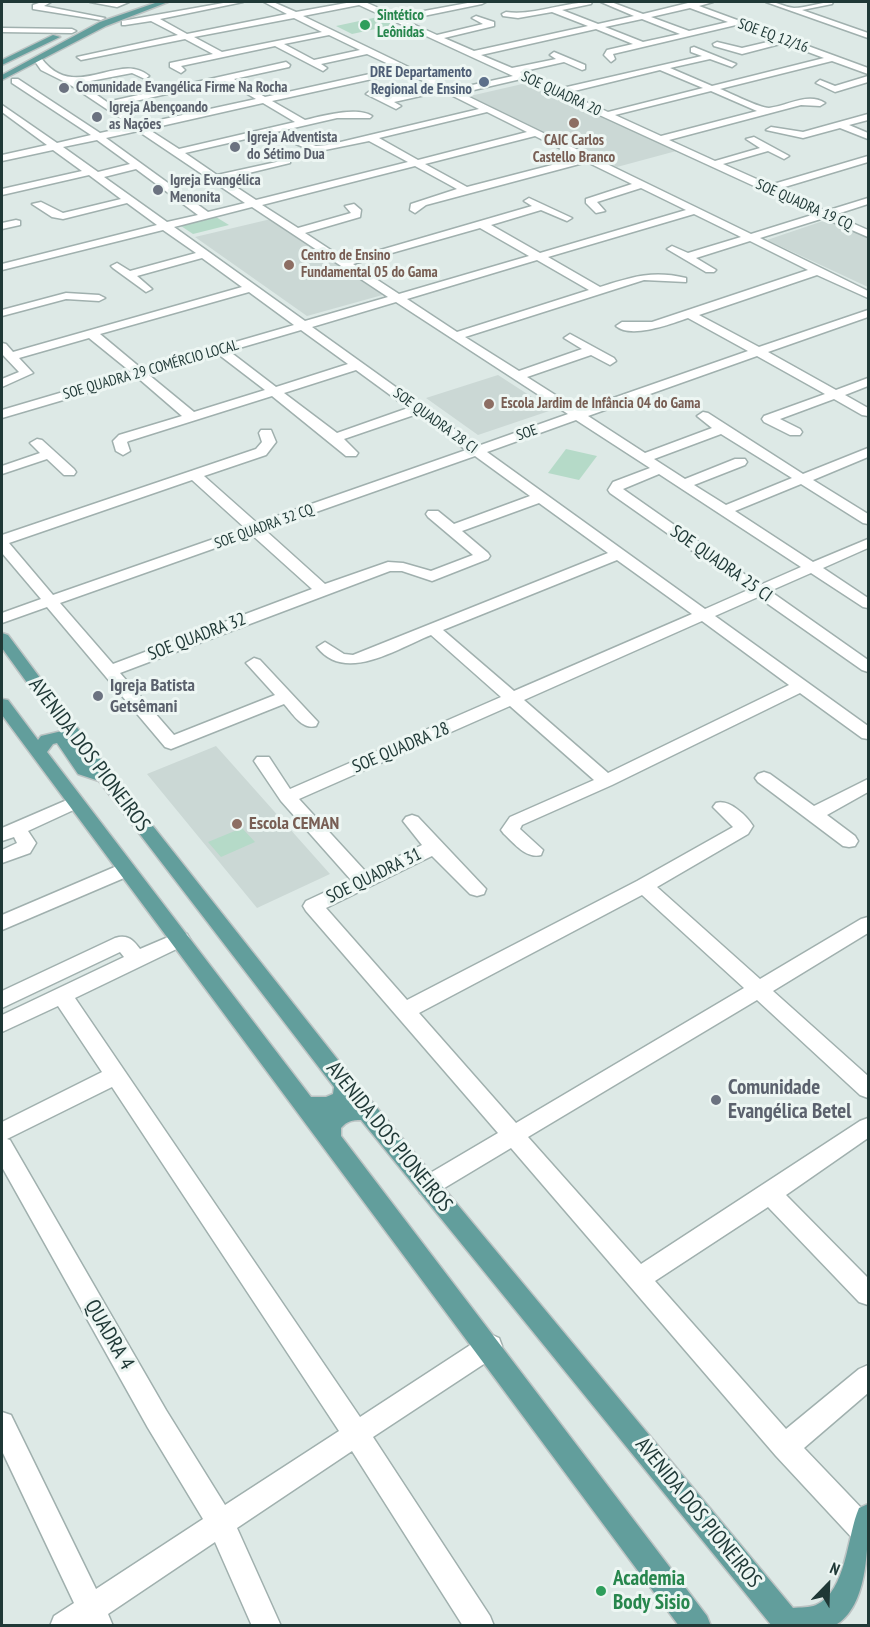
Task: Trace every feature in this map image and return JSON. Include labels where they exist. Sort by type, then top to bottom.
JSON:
[{"type":"main road","points":[[2,63],[138,2]]},
{"type":"main road","points":[[21,54],[36,54],[41,62],[102,24],[164,2]]},
{"type":"main road","points":[[2,79],[22,68]]},
{"type":"main road","name":"AVENIDA DOS PIONEIROS","points":[[2,638],[105,777],[345,1085],[789,1624]]},
{"type":"main road","points":[[2,693],[31,732],[56,726],[62,718]]},
{"type":"main road","name":"AVENIDA DOS PIONEIROS","points":[[2,704],[124,870],[180,939],[490,1347],[697,1626]]},
{"type":"main road","points":[[38,753],[47,740],[61,736],[84,770],[105,777]]},
{"type":"main road","points":[[304,1104],[321,1108],[337,1103],[345,1096],[345,1085]]},
{"type":"main road","points":[[330,1138],[330,1125],[338,1116],[347,1111],[367,1112]]},
{"type":"main road","points":[[789,1624],[816,1619],[829,1613],[839,1603],[849,1589],[867,1524]]},
{"type":"street","points":[[47,2],[36,7],[101,18]]},
{"type":"street","points":[[94,2],[117,4],[125,2]]},
{"type":"street","points":[[125,23],[239,2]]},
{"type":"street","points":[[268,2],[868,295]]},
{"type":"street","points":[[81,57],[360,2]]},
{"type":"street","name":"SOE QUADRA 20","points":[[360,2],[739,176]]},
{"type":"street","points":[[396,19],[482,2]]},
{"type":"street","points":[[506,14],[518,16],[588,2]]},
{"type":"street","points":[[605,2],[688,34]]},
{"type":"street","name":"SOE EQ 12/16","points":[[678,2],[868,71]]},
{"type":"street","points":[[473,54],[709,2]]},
{"type":"street","name":"SOE EQ 12/16","points":[[770,2],[868,36]]},
{"type":"street","points":[[794,10],[829,2]]},
{"type":"street","points":[[554,9],[642,45]]},
{"type":"street","points":[[152,18],[220,55]]},
{"type":"street","points":[[476,18],[503,29]]},
{"type":"street","points":[[611,59],[608,55],[610,52],[735,22]]},
{"type":"street","points":[[842,27],[860,23]]},
{"type":"street","points":[[436,37],[491,24]]},
{"type":"street","points":[[2,30],[72,31]]},
{"type":"street","points":[[181,70],[173,64],[332,32]]},
{"type":"street","points":[[717,44],[742,51],[785,40]]},
{"type":"street","points":[[275,44],[324,69]]},
{"type":"street","points":[[694,50],[732,64]]},
{"type":"street","points":[[312,63],[368,51]]},
{"type":"street","points":[[550,53],[582,67]]},
{"type":"street","points":[[558,93],[711,56]]},
{"type":"street","points":[[606,115],[832,58]]},
{"type":"street","points":[[512,71],[564,60]]},
{"type":"street","points":[[22,68],[41,62],[296,232],[868,604]]},
{"type":"street","points":[[123,64],[145,76]]},
{"type":"street","points":[[104,105],[286,65]]},
{"type":"street","points":[[662,68],[766,111]]},
{"type":"street","points":[[2,158],[404,69]]},
{"type":"street","points":[[72,82],[133,70]]},
{"type":"street","points":[[386,101],[523,76]]},
{"type":"street","points":[[226,78],[304,123]]},
{"type":"street","points":[[2,79],[15,81],[98,136],[206,216]]},
{"type":"street","points":[[835,89],[868,80]]},
{"type":"street","points":[[820,83],[846,93]]},
{"type":"street","points":[[370,94],[403,109]]},
{"type":"street","points":[[660,139],[801,102],[820,103]]},
{"type":"street","name":"SOE QUADRA 28 CI","points":[[2,108],[16,123],[55,146],[868,734]]},
{"type":"street","points":[[301,144],[320,149],[489,110]]},
{"type":"street","points":[[177,152],[347,114],[368,116]]},
{"type":"street","points":[[771,130],[803,135],[868,117]]},
{"type":"street","points":[[841,125],[868,136]]},
{"type":"street","points":[[2,267],[536,133]]},
{"type":"street","points":[[371,138],[466,190]]},
{"type":"street","points":[[751,139],[784,156]]},
{"type":"street","points":[[714,164],[769,148]]},
{"type":"street","points":[[415,210],[415,206],[422,203],[590,158]]},
{"type":"street","points":[[768,189],[868,159]]},
{"type":"street","points":[[215,178],[287,161]]},
{"type":"street","points":[[2,192],[136,166]]},
{"type":"street","name":"SOE QUADRA 19 CQ","points":[[739,176],[868,234]]},
{"type":"street","points":[[600,211],[590,201],[642,184]]},
{"type":"street","points":[[38,204],[56,215],[63,216],[129,200]]},
{"type":"street","points":[[529,201],[567,218]]},
{"type":"street","points":[[688,257],[868,201]]},
{"type":"street","points":[[296,232],[356,215],[356,210],[350,206]]},
{"type":"street","points":[[346,263],[542,207]]},
{"type":"street","points":[[301,326],[694,210]]},
{"type":"street","points":[[2,226],[16,222]]},
{"type":"street","points":[[481,224],[599,291]]},
{"type":"street","points":[[672,249],[710,270]]},
{"type":"street","points":[[129,275],[205,254]]},
{"type":"street","points":[[117,266],[146,289]]},
{"type":"street","points":[[622,326],[653,326],[819,270]]},
{"type":"street","points":[[456,336],[651,276],[682,280]]},
{"type":"street","points":[[6,351],[91,333],[251,288]]},
{"type":"street","points":[[2,313],[66,296],[99,298]]},
{"type":"street","points":[[2,298],[15,310]]},
{"type":"street","name":"SOE","points":[[477,450],[868,313]]},
{"type":"street","points":[[687,314],[759,351],[867,412]]},
{"type":"street","name":"SOE QUADRA 29 COMÉRCIO LOCAL","points":[[2,414],[301,326]]},
{"type":"street","points":[[91,333],[193,418]]},
{"type":"street","points":[[570,338],[610,361]]},
{"type":"street","points":[[220,350],[335,438],[351,453]]},
{"type":"street","points":[[518,376],[592,350]]},
{"type":"street","points":[[2,384],[27,373],[6,351]]},
{"type":"street","points":[[123,451],[120,441],[124,438],[359,365]]},
{"type":"street","points":[[795,432],[770,419],[868,382]]},
{"type":"street","points":[[335,438],[418,409]]},
{"type":"street","points":[[703,416],[801,480],[868,520]]},
{"type":"street","points":[[643,459],[722,429]]},
{"type":"street","points":[[2,540],[196,476],[261,452],[269,442],[266,433]]},
{"type":"street","points":[[38,443],[69,472]]},
{"type":"street","name":"SOE QUADRA 32 CQ","points":[[2,618],[257,530],[477,450]]},
{"type":"street","points":[[726,510],[868,452]]},
{"type":"street","points":[[2,470],[50,454]]},
{"type":"street","points":[[684,484],[740,462]]},
{"type":"street","name":"SOE QUADRA 25 CI","points":[[660,469],[618,485],[615,490],[868,667]]},
{"type":"street","points":[[196,476],[321,589]]},
{"type":"street","points":[[433,514],[452,530],[541,497]]},
{"type":"street","name":"SOE QUADRA 32","points":[[109,671],[321,589],[388,566],[403,567],[432,576],[483,556],[452,530]]},
{"type":"street","name":"SOE QUADRA 28","points":[[287,797],[868,543]]},
{"type":"street","points":[[2,544],[171,743],[286,697]]},
{"type":"street","points":[[326,647],[339,658],[355,660],[620,553]]},
{"type":"street","points":[[433,629],[606,782]]},
{"type":"street","points":[[254,663],[310,722]]},
{"type":"street","points":[[534,850],[510,830],[516,821],[606,782],[802,685]]},
{"type":"street","points":[[263,761],[287,797],[363,880]]},
{"type":"street","points":[[764,778],[849,841]]},
{"type":"street","points":[[813,815],[868,785]]},
{"type":"street","points":[[9,831],[74,803]]},
{"type":"street","points":[[722,807],[744,826],[742,830],[644,886],[405,1011],[785,1447],[867,1524]]},
{"type":"street","points":[[411,821],[477,889]]},
{"type":"street","points":[[2,857],[23,848],[27,843],[9,831]]},
{"type":"street","name":"SOE QUADRA 31","points":[[405,1011],[313,906],[434,847]]},
{"type":"street","points":[[2,923],[124,870]]},
{"type":"street","points":[[644,886],[868,1089]]},
{"type":"street","points":[[428,1186],[760,991],[868,924]]},
{"type":"street","points":[[2,1024],[63,997],[180,939]]},
{"type":"street","points":[[2,1000],[122,944],[125,944],[137,959]]},
{"type":"street","points":[[63,997],[356,1434],[480,1626]]},
{"type":"street","points":[[2,1132],[116,1075]]},
{"type":"street","points":[[640,1278],[868,1127]]},
{"type":"street","name":"QUADRA 4","points":[[2,1147],[157,1419],[220,1522],[267,1626]]},
{"type":"street","points":[[770,1194],[868,1294]]},
{"type":"street","points":[[64,1626],[95,1617],[220,1522],[490,1347]]},
{"type":"street","points":[[785,1447],[868,1377]]},
{"type":"street","points":[[2,1424],[95,1617]]},
{"type":"shaded area","name":"CAIC Carlos Castello Branco","points":[[531,82],[542,87],[540,89],[553,91],[680,150],[617,167],[470,96]]},
{"type":"shaded area","name":"Centro de Ensino Fundamental 05 do Gama","points":[[271,219],[386,294],[307,316],[195,237]]},
{"type":"shaded area","points":[[829,219],[868,237],[868,287],[767,240]]},
{"type":"shaded area","name":"Escola Jardim de Infância 04 do Gama","points":[[498,375],[552,410],[478,435],[426,398]]},
{"type":"shaded area","name":"Escola CEMAN","points":[[216,746],[330,874],[257,908],[147,774]]},
{"type":"green space","name":"Sintético Leônidas","points":[[378,17],[394,25],[352,34],[336,26]]},
{"type":"green space","points":[[216,217],[229,225],[193,234],[181,226]]},
{"type":"green space","points":[[566,449],[597,456],[579,480],[548,473]]},
{"type":"green space","points":[[242,828],[255,842],[221,857],[208,842]]},
{"type":"place","name":"Sintético Leônidas","points":[[365,25]]},
{"type":"place","name":"DRE Departamento Regional de Ensino","points":[[484,82]]},
{"type":"place","name":"Comunidade Evangélica Firme Na Rocha","points":[[64,88]]},
{"type":"place","name":"Igreja Abençoando as Nações","points":[[97,117]]},
{"type":"place","name":"CAIC Carlos Castello Branco","points":[[574,123]]},
{"type":"place","name":"Igreja Adventista do Sétimo Dua","points":[[235,147]]},
{"type":"place","name":"Igreja Evangélica Menonita","points":[[158,190]]},
{"type":"place","name":"Centro de Ensino Fundamental 05 do Gama","points":[[289,265]]},
{"type":"place","name":"Escola Jardim de Infância 04 do Gama","points":[[489,404]]},
{"type":"place","name":"Igreja Batista Getsêmani","points":[[98,696]]},
{"type":"place","name":"Escola CEMAN","points":[[237,824]]},
{"type":"place","name":"Comunidade Evangélica Betel","points":[[716,1100]]},
{"type":"place","name":"Academia Body Sisio","points":[[601,1591]]}]
